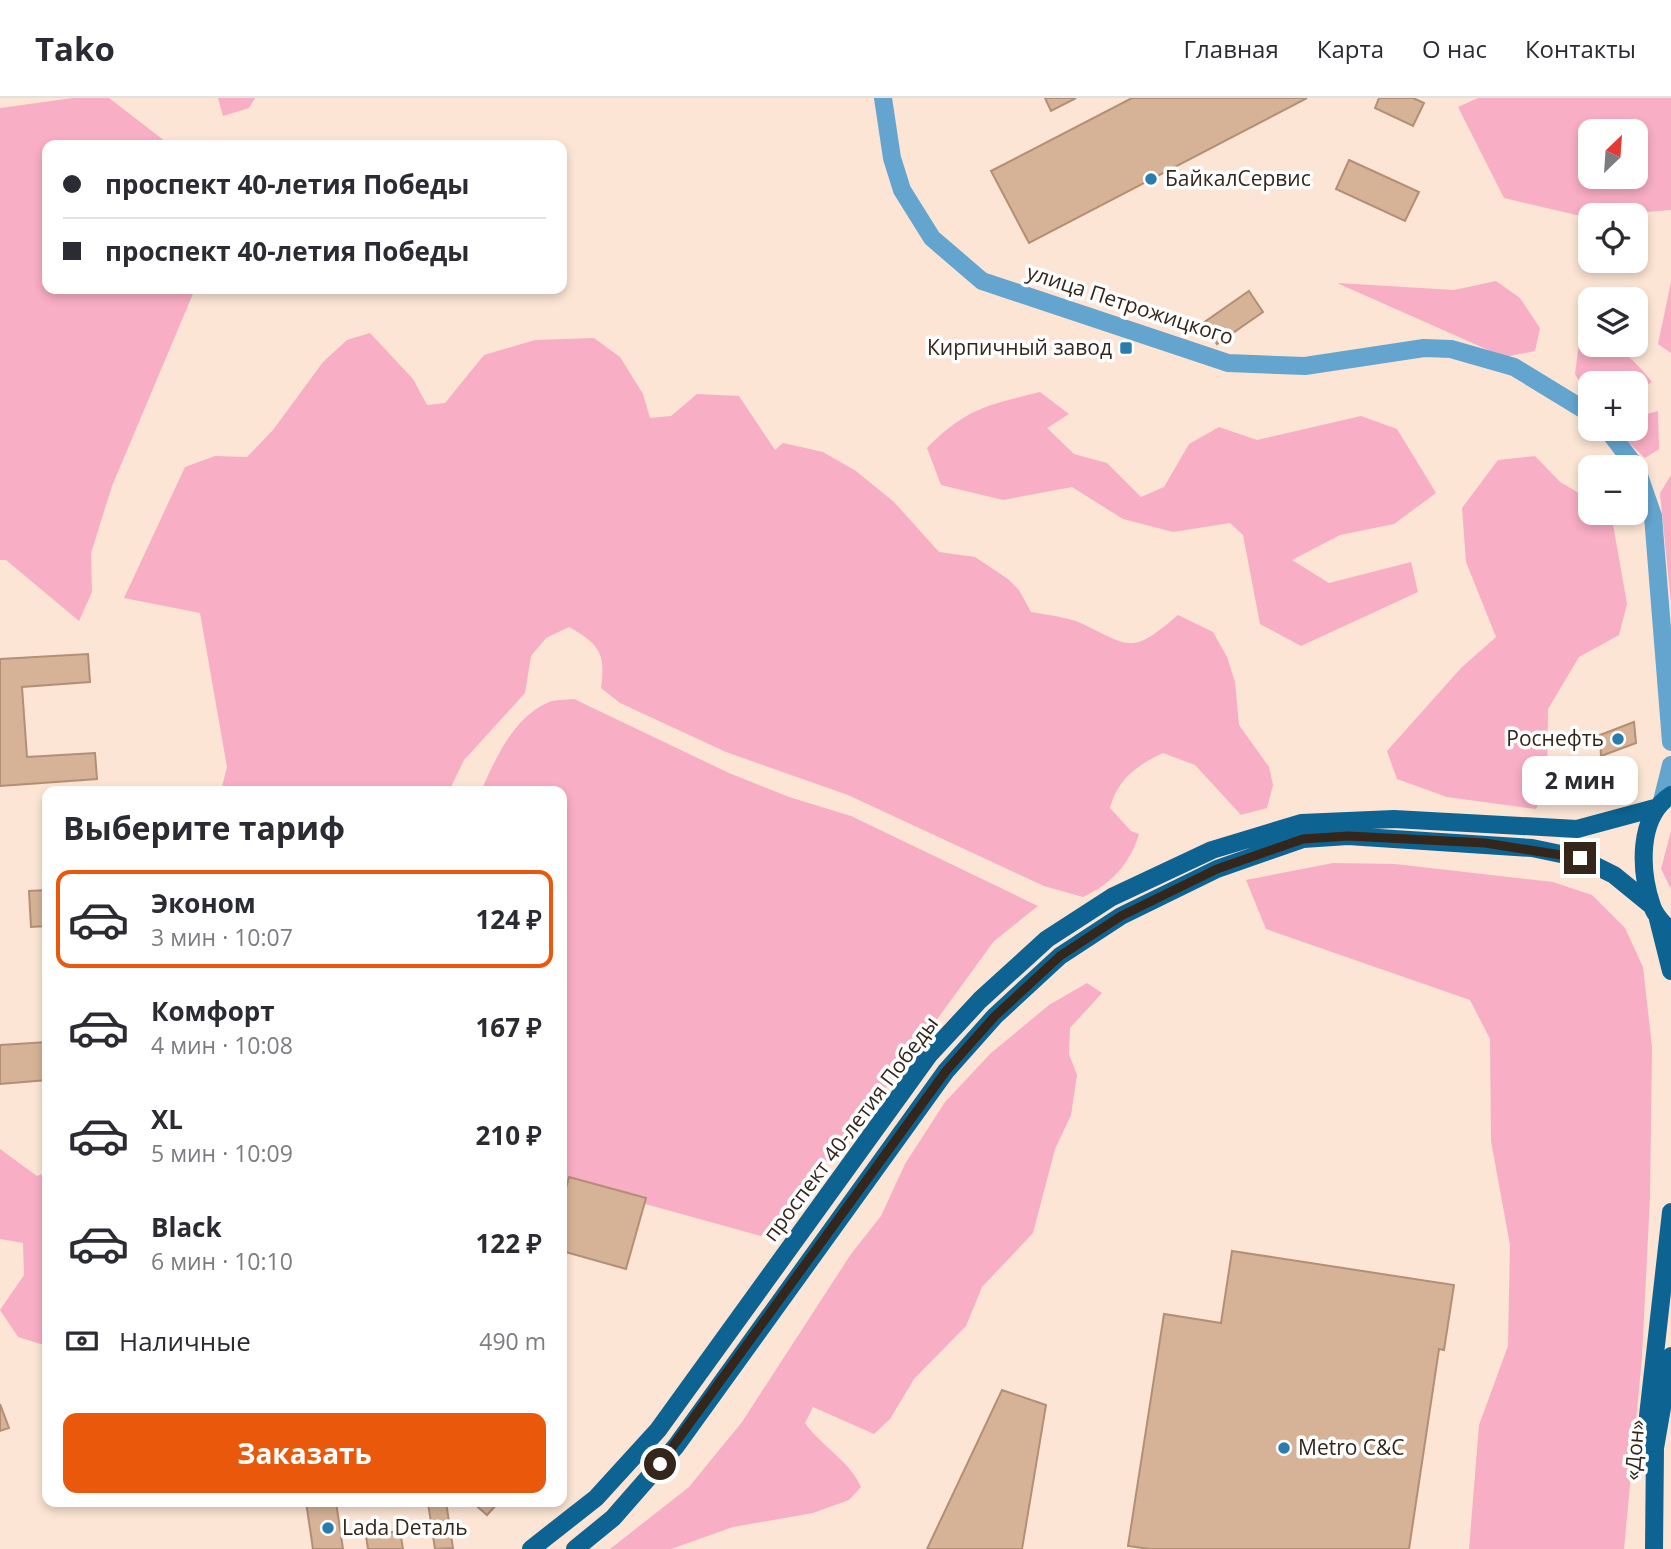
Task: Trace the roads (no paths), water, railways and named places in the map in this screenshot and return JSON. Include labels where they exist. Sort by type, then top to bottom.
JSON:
[{"type":"main road","points":[[1663,801],[1646,834],[1643,859],[1671,971]]},
{"type":"main road","name":"проспект 40-летия Победы","points":[[531,1549],[596,1498],[658,1430],[929,1055],[980,1000],[1046,939],[1112,897],[1212,850],[1301,823],[1394,820],[1577,829],[1663,801]]},
{"type":"main road","name":"проспект 40-летия Победы","points":[[575,1549],[613,1518],[676,1446],[946,1071],[995,1016],[1060,956],[1121,916],[1229,865],[1303,839],[1348,836],[1485,843],[1580,858],[1614,875],[1655,911],[1671,932]]},
{"type":"main road","points":[[1655,1448],[1648,1416],[1671,1212]]},
{"type":"main road","name":"«Дон»","points":[[1654,1549],[1655,1448],[1671,1356]]},
{"type":"street","name":"улица Петрожицкого","points":[[883,98],[892,158],[902,190],[932,238],[982,281],[1228,363],[1305,366],[1424,348],[1451,349],[1514,367],[1578,406]]},
{"type":"street","points":[[1616,441],[1627,455]]},
{"type":"street","points":[[1648,502],[1653,516],[1671,742]]},
{"type":"street","points":[[1663,801],[1671,765]]},
{"type":"place","name":"БайкалСервис","points":[[1151,179]]},
{"type":"place","name":"Кирпичный завод","points":[[1126,348]]},
{"type":"place","name":"Роснефть","points":[[1618,739]]},
{"type":"place","name":"Metro C&C","points":[[1284,1448]]},
{"type":"place","name":"Lada Dеталь","points":[[328,1528]]}]
